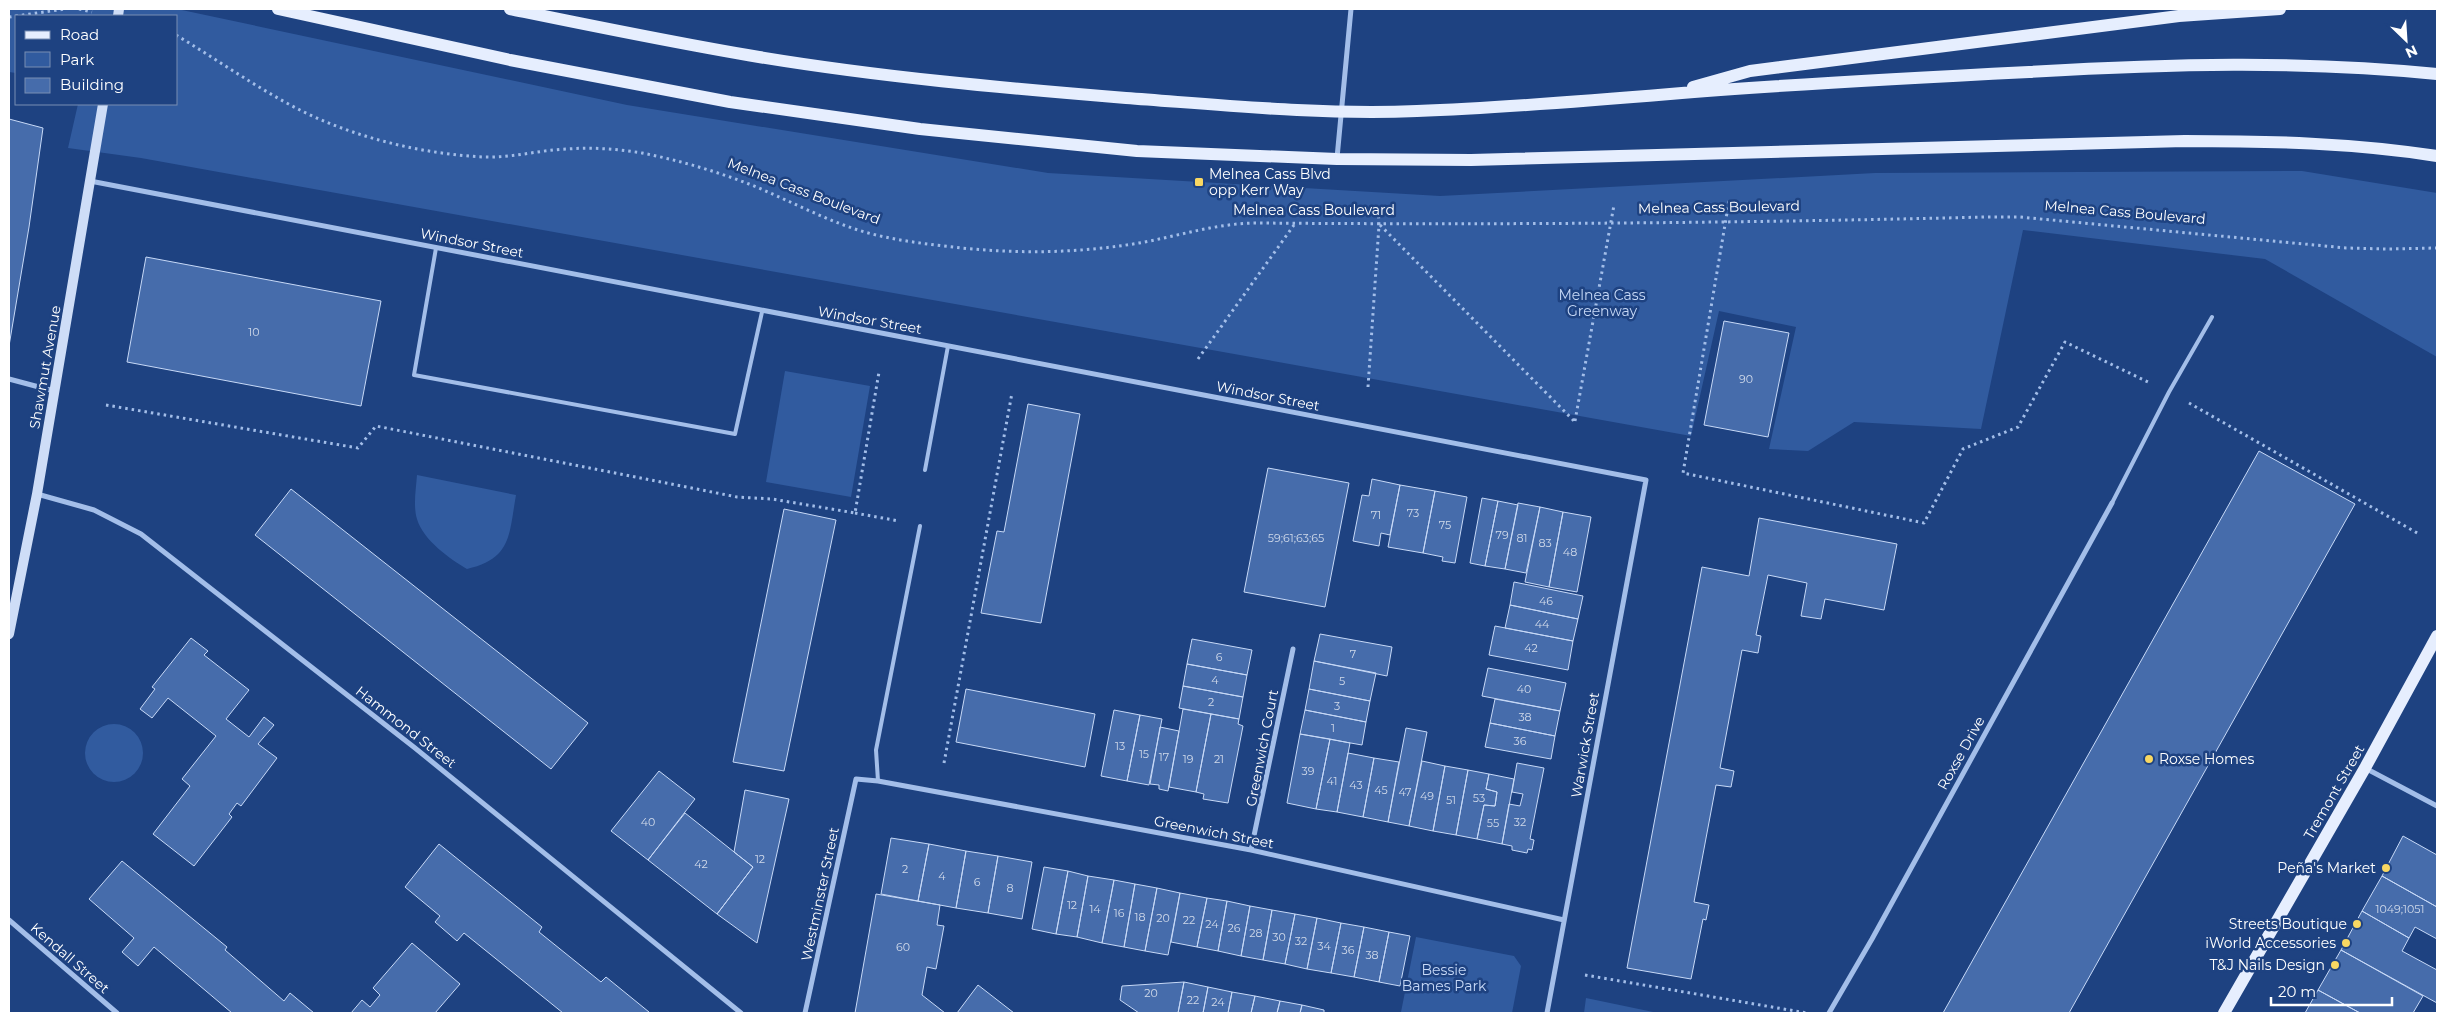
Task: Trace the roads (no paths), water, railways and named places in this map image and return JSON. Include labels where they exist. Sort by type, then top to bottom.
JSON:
[{"type":"main road","points":[[278,9],[626,83],[730,102],[842,119],[1016,140],[1128,150],[1337,159],[1558,159],[2224,141],[2343,145],[2437,156]]},
{"type":"main road","points":[[510,9],[622,32],[763,57],[907,77],[1091,95],[1341,113],[1413,112],[1855,80],[2190,64],[2345,66],[2437,74]]},
{"type":"main road","points":[[1667,94],[1750,71],[2179,16],[2280,9]]},
{"type":"main road","name":"Shawmut Avenue","points":[[9,634],[37,494],[103,105]]},
{"type":"main road","name":"Tremont Street","points":[[2224,1013],[2365,768],[2437,636]]},
{"type":"street","points":[[1337,159],[1351,9]]},
{"type":"street","name":"Windsor Street","points":[[90,181],[762,312],[1646,480]]},
{"type":"street","points":[[9,380],[54,391]]},
{"type":"street","name":"Warwick Street","points":[[1547,1013],[1646,480]]},
{"type":"street","name":"Hammond Street","points":[[37,494],[94,510],[140,534],[416,748],[741,1013]]},
{"type":"street","name":"Roxse Drive","points":[[1829,1013],[1872,939],[2112,504]]},
{"type":"street","name":"Greenwich Court","points":[[1252,850],[1293,649]]},
{"type":"street","points":[[2365,768],[2437,806]]},
{"type":"street","name":"Greenwich Street","points":[[856,779],[878,781],[1252,850],[1564,920]]},
{"type":"street","name":"Westminster Street","points":[[805,1013],[856,779]]},
{"type":"street","name":"Kendall Street","points":[[9,920],[117,1013]]},
{"type":"lane","points":[[436,248],[414,375],[735,434],[762,312]]},
{"type":"lane","points":[[2112,504],[2169,392],[2212,317]]},
{"type":"lane","points":[[925,470],[948,346]]},
{"type":"lane","points":[[878,781],[876,750],[920,526]]},
{"type":"place","name":"Melnea Cass Blvd opp Kerr Way","points":[[1199,182]]},
{"type":"place","name":"Roxse Homes","points":[[2149,759]]},
{"type":"place","name":"Peña's Market","points":[[2386,868]]},
{"type":"place","name":"Streets Boutique","points":[[2357,924]]},
{"type":"place","name":"iWorld Accessories","points":[[2346,943]]},
{"type":"place","name":"T&J Nails Design","points":[[2335,965]]},
{"type":"park label","name":"Melnea Cass Greenway","points":[[1602,304]]},
{"type":"park label","name":"Bessie Bames Park","points":[[1444,978]]}]
